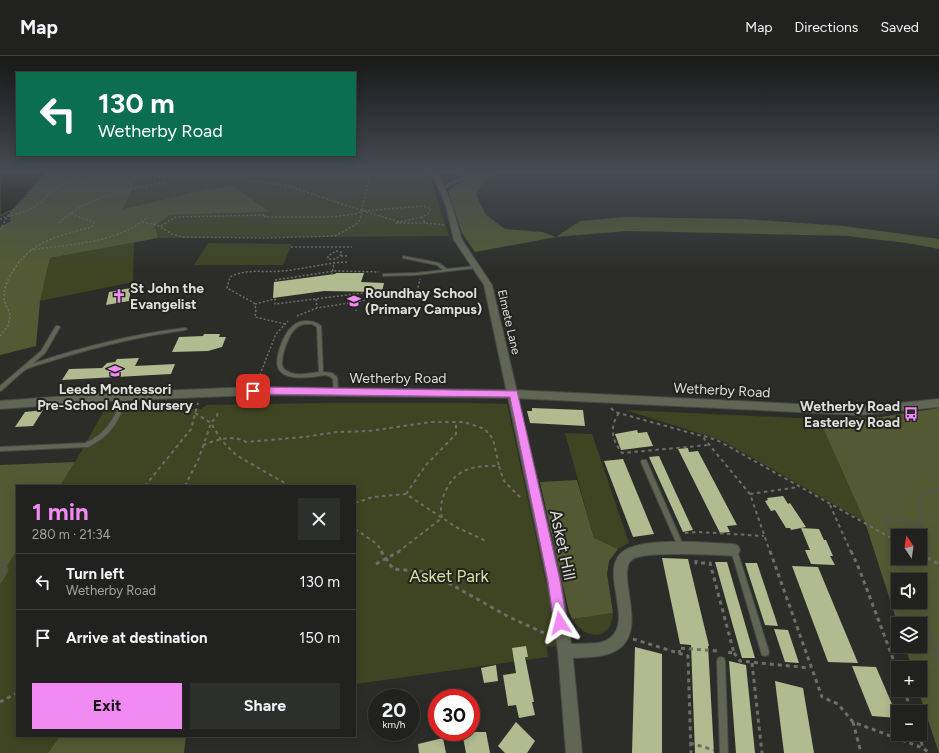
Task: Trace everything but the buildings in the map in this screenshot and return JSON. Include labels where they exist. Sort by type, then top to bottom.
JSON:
[{"type":"street","name":"Elmete Lane","points":[[448,205],[458,240],[488,285],[513,394]]},
{"type":"street","name":"Wetherby Road","points":[[0,405],[127,396],[240,391],[513,394],[859,411],[939,403]]},
{"type":"street","name":"Asket Hill","points":[[513,394],[554,581],[565,652],[574,753]]},
{"type":"street","points":[[565,652],[605,648],[615,644],[622,636],[626,626],[620,572],[621,564],[631,553],[639,550],[687,548],[734,550]]},
{"type":"lane","points":[[404,257],[438,264],[447,271]]},
{"type":"lane","points":[[384,275],[418,274],[476,267]]},
{"type":"lane","points":[[321,374],[319,326],[315,323],[308,322],[294,326],[279,359],[279,365],[282,370],[287,374],[294,376],[321,374],[329,373],[334,376],[336,391]]},
{"type":"lane","points":[[0,389],[43,352],[58,327]]},
{"type":"lane","points":[[24,368],[99,344],[185,329]]},
{"type":"lane","points":[[0,449],[86,446],[98,440],[107,433],[127,396]]},
{"type":"lane","points":[[644,462],[675,534],[687,548]]},
{"type":"lane","points":[[734,550],[765,652]]},
{"type":"lane","points":[[720,661],[724,753]]},
{"type":"path","points":[[0,229],[7,217],[20,205]]},
{"type":"path","points":[[0,219],[29,210],[38,205]]},
{"type":"path","points":[[59,223],[63,216],[88,205]]},
{"type":"path","points":[[341,205],[400,222]]},
{"type":"path","points":[[142,222],[161,226],[172,235],[183,237],[328,237],[335,236],[355,225],[360,220],[363,212],[363,205]]},
{"type":"path","points":[[161,226],[175,217],[330,217],[423,206],[431,209],[428,214],[422,217],[395,223],[454,226]]},
{"type":"path","points":[[0,336],[8,325],[10,314],[4,303],[4,286],[17,263],[28,250],[45,240],[92,226],[94,222],[86,218],[73,216],[70,212]]},
{"type":"path","points":[[28,250],[71,246],[102,239],[131,229],[148,217]]},
{"type":"path","points":[[422,217],[425,224]]},
{"type":"path","points":[[291,247],[352,247]]},
{"type":"path","points":[[332,275],[332,261],[328,259],[328,256],[338,251],[340,247]]},
{"type":"path","points":[[338,251],[343,253],[340,256]]},
{"type":"path","points":[[332,261],[340,256],[349,256]]},
{"type":"path","points":[[294,326],[255,317],[256,309],[255,304],[252,301],[229,291],[226,285],[230,277],[242,272],[282,271],[332,261],[347,262]]},
{"type":"path","points":[[276,280],[332,272],[379,272],[384,275]]},
{"type":"path","points":[[255,304],[275,299],[275,304],[354,294],[416,291],[420,280],[418,274]]},
{"type":"path","points":[[354,294],[356,311]]},
{"type":"path","points":[[316,299],[317,308]]},
{"type":"path","points":[[600,398],[615,412],[719,441],[891,538]]},
{"type":"path","points":[[146,485],[191,429],[198,400]]},
{"type":"path","points":[[185,485],[211,423],[217,416],[218,411]]},
{"type":"path","points":[[196,413],[211,423],[221,440],[236,455],[288,485]]},
{"type":"path","points":[[619,413],[613,422],[612,436],[622,453],[709,444]]},
{"type":"path","points":[[203,445],[221,440],[241,438],[246,442],[304,437],[337,432],[368,431],[431,422],[464,422],[484,429],[493,439],[500,476],[513,492],[522,499]]},
{"type":"path","points":[[406,494],[426,465],[456,434],[456,422]]},
{"type":"path","points":[[702,436],[750,494],[810,668],[822,697],[838,704],[853,722],[861,753]]},
{"type":"path","points":[[442,518],[439,509],[447,486],[460,471],[482,465],[499,466]]},
{"type":"path","points":[[750,494],[799,486]]},
{"type":"path","points":[[356,503],[373,498],[406,494],[456,527],[486,541]]},
{"type":"path","points":[[829,504],[860,571],[894,661]]},
{"type":"path","points":[[376,564],[387,559],[418,538],[442,518]]},
{"type":"path","points":[[356,530],[377,544],[393,569],[429,572],[509,617],[544,633],[565,652]]},
{"type":"path","points":[[675,534],[699,532],[764,536]]},
{"type":"path","points":[[687,548],[696,563],[710,563],[734,653],[740,661],[810,668]]},
{"type":"path","points":[[927,558],[939,564]]},
{"type":"path","points":[[622,636],[688,656],[691,753]]},
{"type":"path","points":[[680,654],[679,648],[734,653]]},
{"type":"path","points":[[752,663],[762,753]]},
{"type":"path","points":[[0,702],[16,694]]},
{"type":"path","points":[[853,722],[924,748],[929,753]]},
{"type":"path","points":[[922,741],[924,748]]},
{"type":"path","points":[[690,743],[724,753]]},
{"type":"green space","points":[[19,205],[125,205],[123,209],[142,205],[259,205],[270,212],[170,215],[155,226],[158,238],[50,258],[40,301],[36,346],[0,355],[0,227],[11,221],[9,214]]},
{"type":"green space","points":[[124,205],[141,205],[122,209]]},
{"type":"green space","points":[[259,205],[439,205],[449,236],[158,238],[155,226],[170,215],[270,212]]},
{"type":"green space","points":[[453,205],[481,205],[486,215],[505,229],[542,232],[556,237],[475,252],[462,233]]},
{"type":"green space","points":[[624,217],[743,219],[844,226],[939,239],[939,249],[907,243],[848,236],[627,231],[556,237],[580,221]]},
{"type":"green space","points":[[134,242],[133,282],[40,301],[50,258]]},
{"type":"green space","points":[[208,243],[292,244],[283,265],[194,265]]},
{"type":"green space","name":"Asket Park","points":[[324,403],[507,404],[550,602],[557,646],[547,647],[548,657],[356,684],[356,485],[61,485],[105,409],[187,405],[189,409],[201,409],[207,405]]},
{"type":"green space","points":[[939,408],[939,753],[927,717],[927,705],[923,705],[920,697],[927,697],[927,661],[910,661],[907,653],[927,653],[927,617],[895,617],[893,609],[927,609],[927,573],[891,573],[891,603],[865,522],[819,419],[881,417]]},
{"type":"green space","points":[[625,410],[819,419],[865,522],[721,440]]},
{"type":"green space","points":[[565,433],[592,434],[629,543],[618,549],[594,538]]},
{"type":"green space","points":[[75,462],[61,485],[16,485],[16,553],[0,577],[0,465]]},
{"type":"green space","points":[[577,480],[594,538],[618,549],[609,561],[607,574],[613,613],[572,619],[569,612],[540,482]]},
{"type":"green space","points":[[16,553],[16,737],[59,737],[48,753],[0,753],[0,577]]},
{"type":"green space","points":[[613,613],[608,629],[597,635],[584,631],[577,626],[572,619]]},
{"type":"green space","points":[[59,737],[186,737],[184,753],[48,753]]},
{"type":"shaded area","points":[[0,205],[17,205],[13,209],[0,216]]},
{"type":"waterway","points":[[887,530],[885,517],[921,527],[921,496],[939,489]]},
{"type":"waterway","points":[[0,560],[2,561],[6,570],[0,580]]},
{"type":"waterway","points":[[902,565],[906,573]]},
{"type":"waterway","points":[[922,609],[939,663]]},
{"type":"place","name":"St John the Evangelist","points":[[119,296]]},
{"type":"place","name":"Roundhay School (Primary Campus)","points":[[354,301]]},
{"type":"place","name":"Leeds Montessori Pre-School And Nursery","points":[[115,371]]},
{"type":"place","name":"Wetherby Road Easterley Road","points":[[911,414]]},
{"type":"route","points":[[253,391],[444,392],[513,394],[554,581],[560,623]]}]
